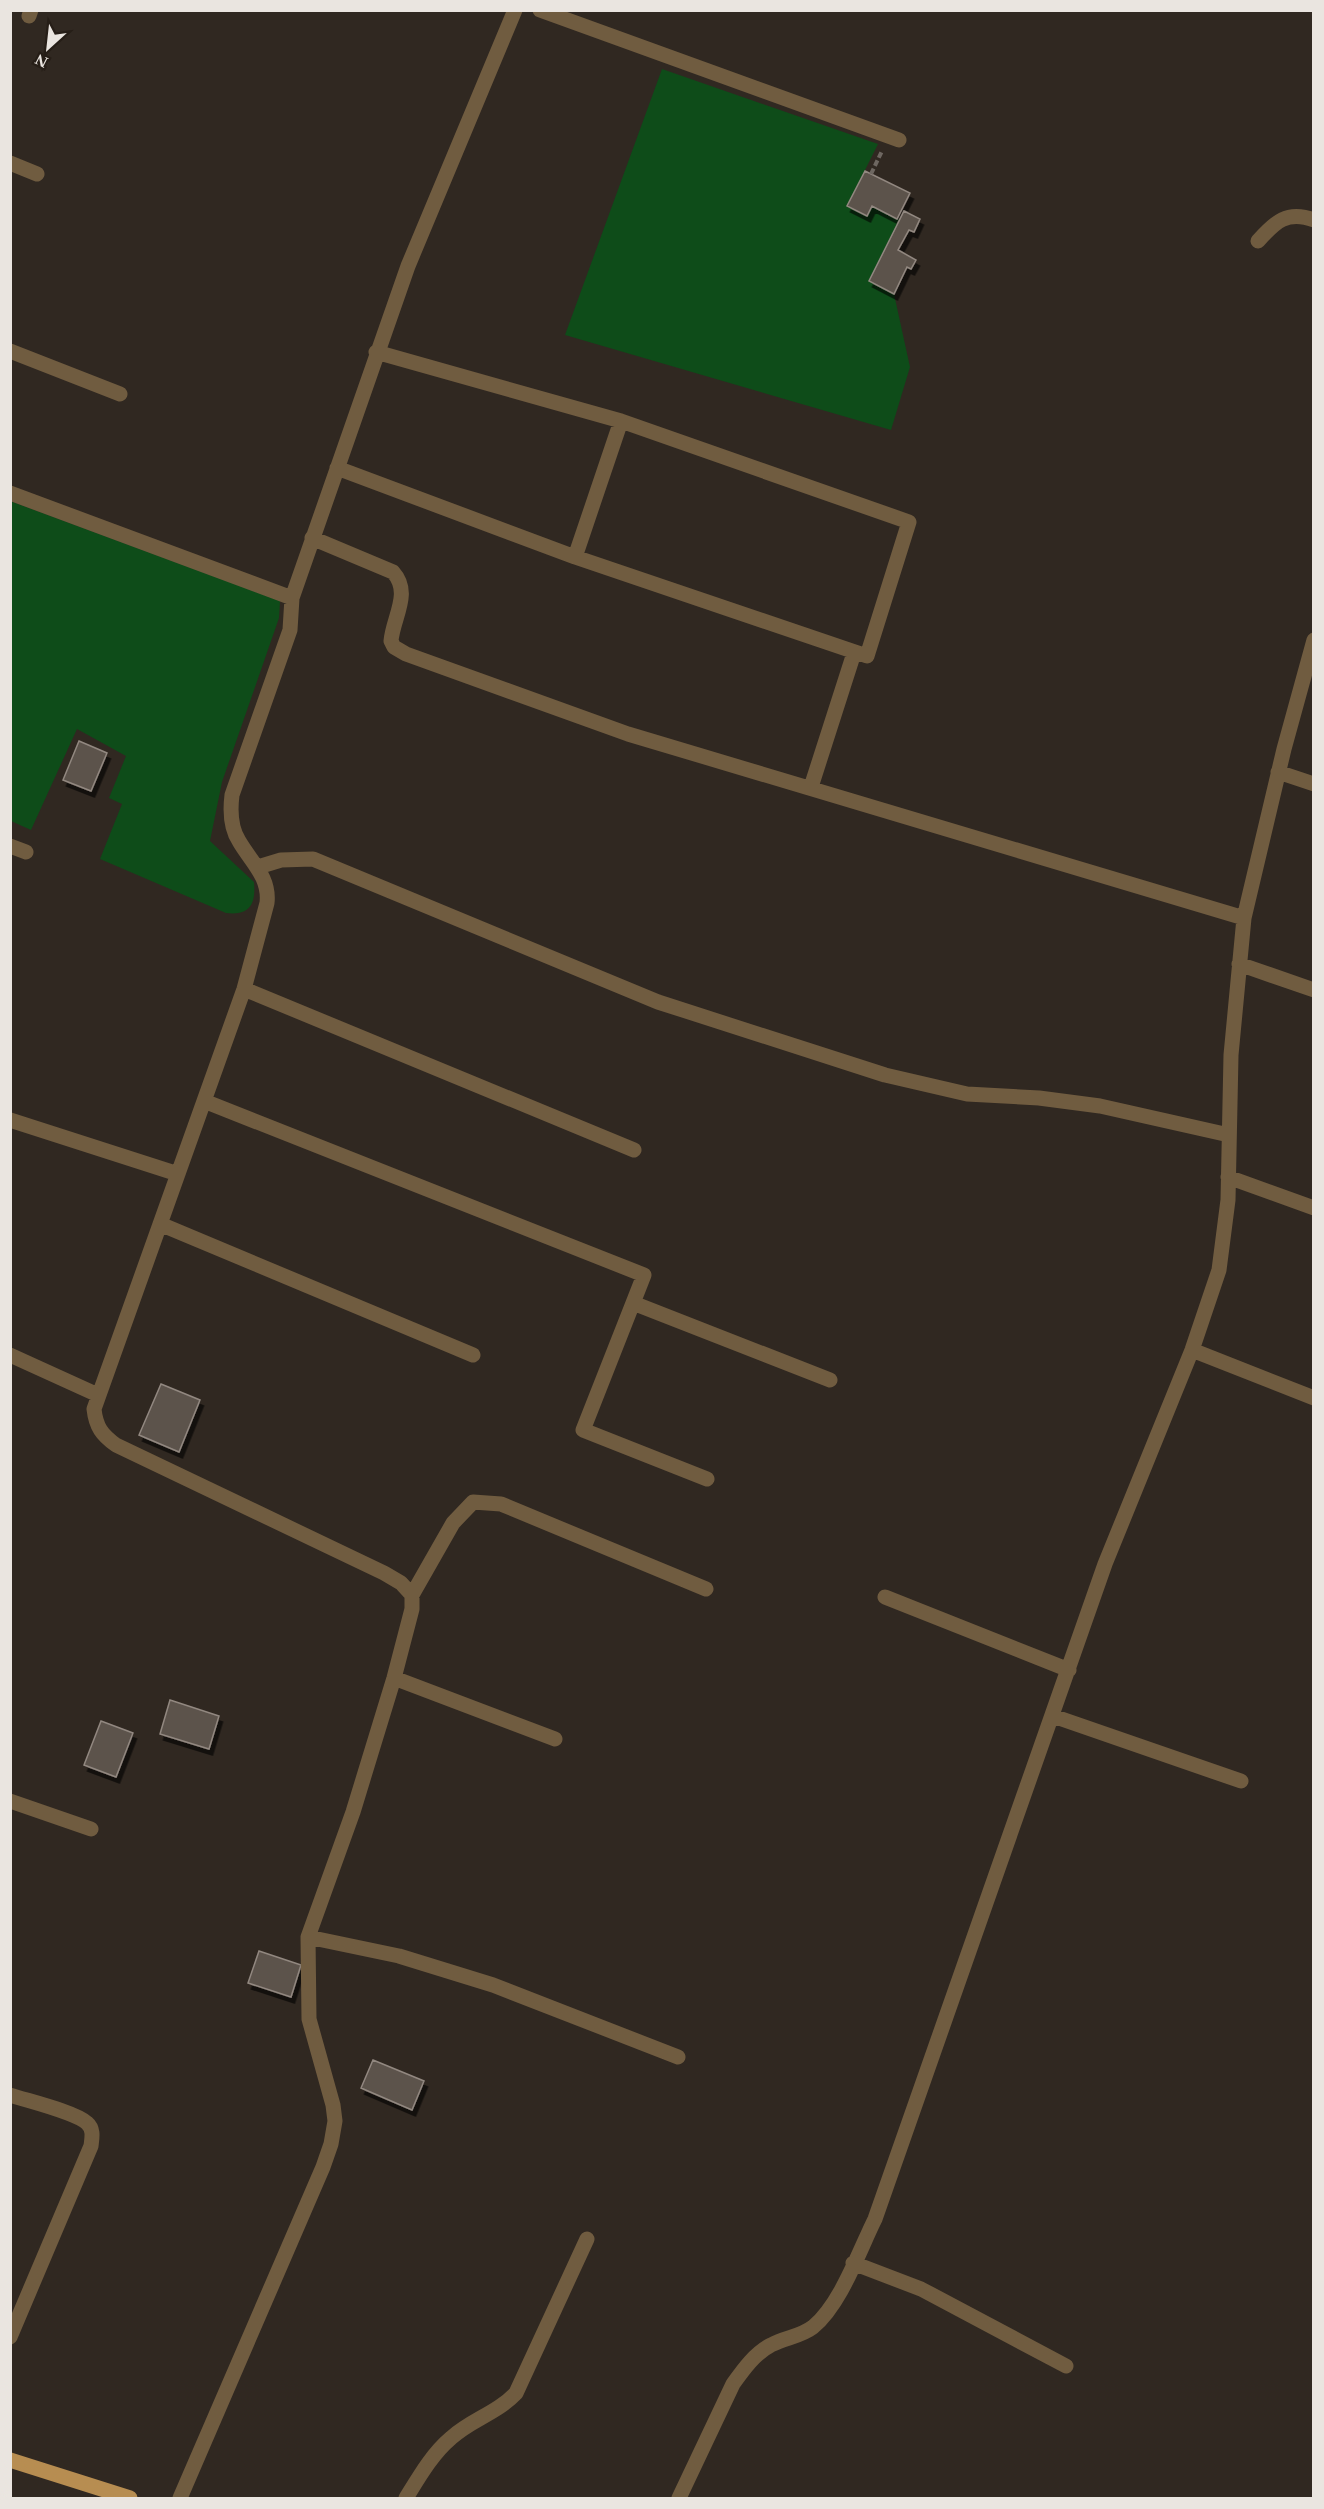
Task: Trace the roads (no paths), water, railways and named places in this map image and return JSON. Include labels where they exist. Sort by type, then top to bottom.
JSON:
[{"type":"main road","points":[[10,2460],[130,2499]]},
{"type":"street","points":[[412,1594],[401,1583],[384,1573],[116,1445],[99,1431],[95,1422],[94,1409],[244,988],[268,894],[258,867],[238,839],[231,809],[236,783],[290,630],[292,598],[376,352],[408,266],[515,10]]},
{"type":"street","points":[[540,10],[894,138]]},
{"type":"street","points":[[10,164],[37,174]]},
{"type":"street","points":[[1258,241],[1276,221],[1293,217],[1314,220]]},
{"type":"street","points":[[10,351],[120,394]]},
{"type":"street","points":[[337,468],[575,557],[867,656],[909,522],[621,421],[376,352]]},
{"type":"street","points":[[575,557],[621,421]]},
{"type":"street","points":[[10,493],[292,598]]},
{"type":"street","points":[[312,538],[393,572],[398,578],[402,595],[391,641],[394,647],[406,654],[628,734],[1244,918]]},
{"type":"street","points":[[679,2499],[733,2384],[745,2367],[772,2344],[798,2337],[814,2326],[826,2313],[854,2263],[874,2219],[1105,1564],[1192,1350],[1219,1270],[1228,1200],[1231,1055],[1244,918],[1278,772],[1308,677],[1314,640]]},
{"type":"street","points":[[811,787],[854,653]]},
{"type":"street","points":[[1278,772],[1314,784]]},
{"type":"street","points":[[10,846],[26,852]]},
{"type":"street","points":[[258,867],[281,860],[314,859],[658,1002],[885,1075],[967,1094],[1039,1098],[1100,1106],[1229,1135]]},
{"type":"street","points":[[1239,964],[1314,990]]},
{"type":"street","points":[[244,988],[634,1150]]},
{"type":"street","points":[[204,1101],[644,1275],[583,1430],[707,1479]]},
{"type":"street","points":[[10,1120],[178,1174]]},
{"type":"street","points":[[1228,1177],[1314,1208]]},
{"type":"street","points":[[160,1224],[473,1355]]},
{"type":"street","points":[[633,1303],[830,1380]]},
{"type":"street","points":[[1192,1350],[1314,1398]]},
{"type":"street","points":[[10,1355],[99,1395]]},
{"type":"street","points":[[180,2499],[331,2144],[335,2121],[333,2105],[309,2019],[308,1937],[353,1812],[394,1678],[412,1609],[412,1594],[453,1523],[473,1502],[501,1504],[706,1589]]},
{"type":"street","points":[[885,1597],[1069,1670]]},
{"type":"street","points":[[394,1678],[555,1740]]},
{"type":"street","points":[[1053,1716],[1241,1781]]},
{"type":"street","points":[[10,1801],[91,1829]]},
{"type":"street","points":[[308,1937],[399,1956],[493,1985],[678,2057]]},
{"type":"street","points":[[10,2095],[77,2118],[87,2123],[93,2132],[91,2146],[10,2337]]},
{"type":"street","points":[[406,2499],[424,2468],[450,2438],[503,2407],[516,2393],[587,2239]]},
{"type":"street","points":[[854,2263],[921,2289],[1066,2366]]}]
